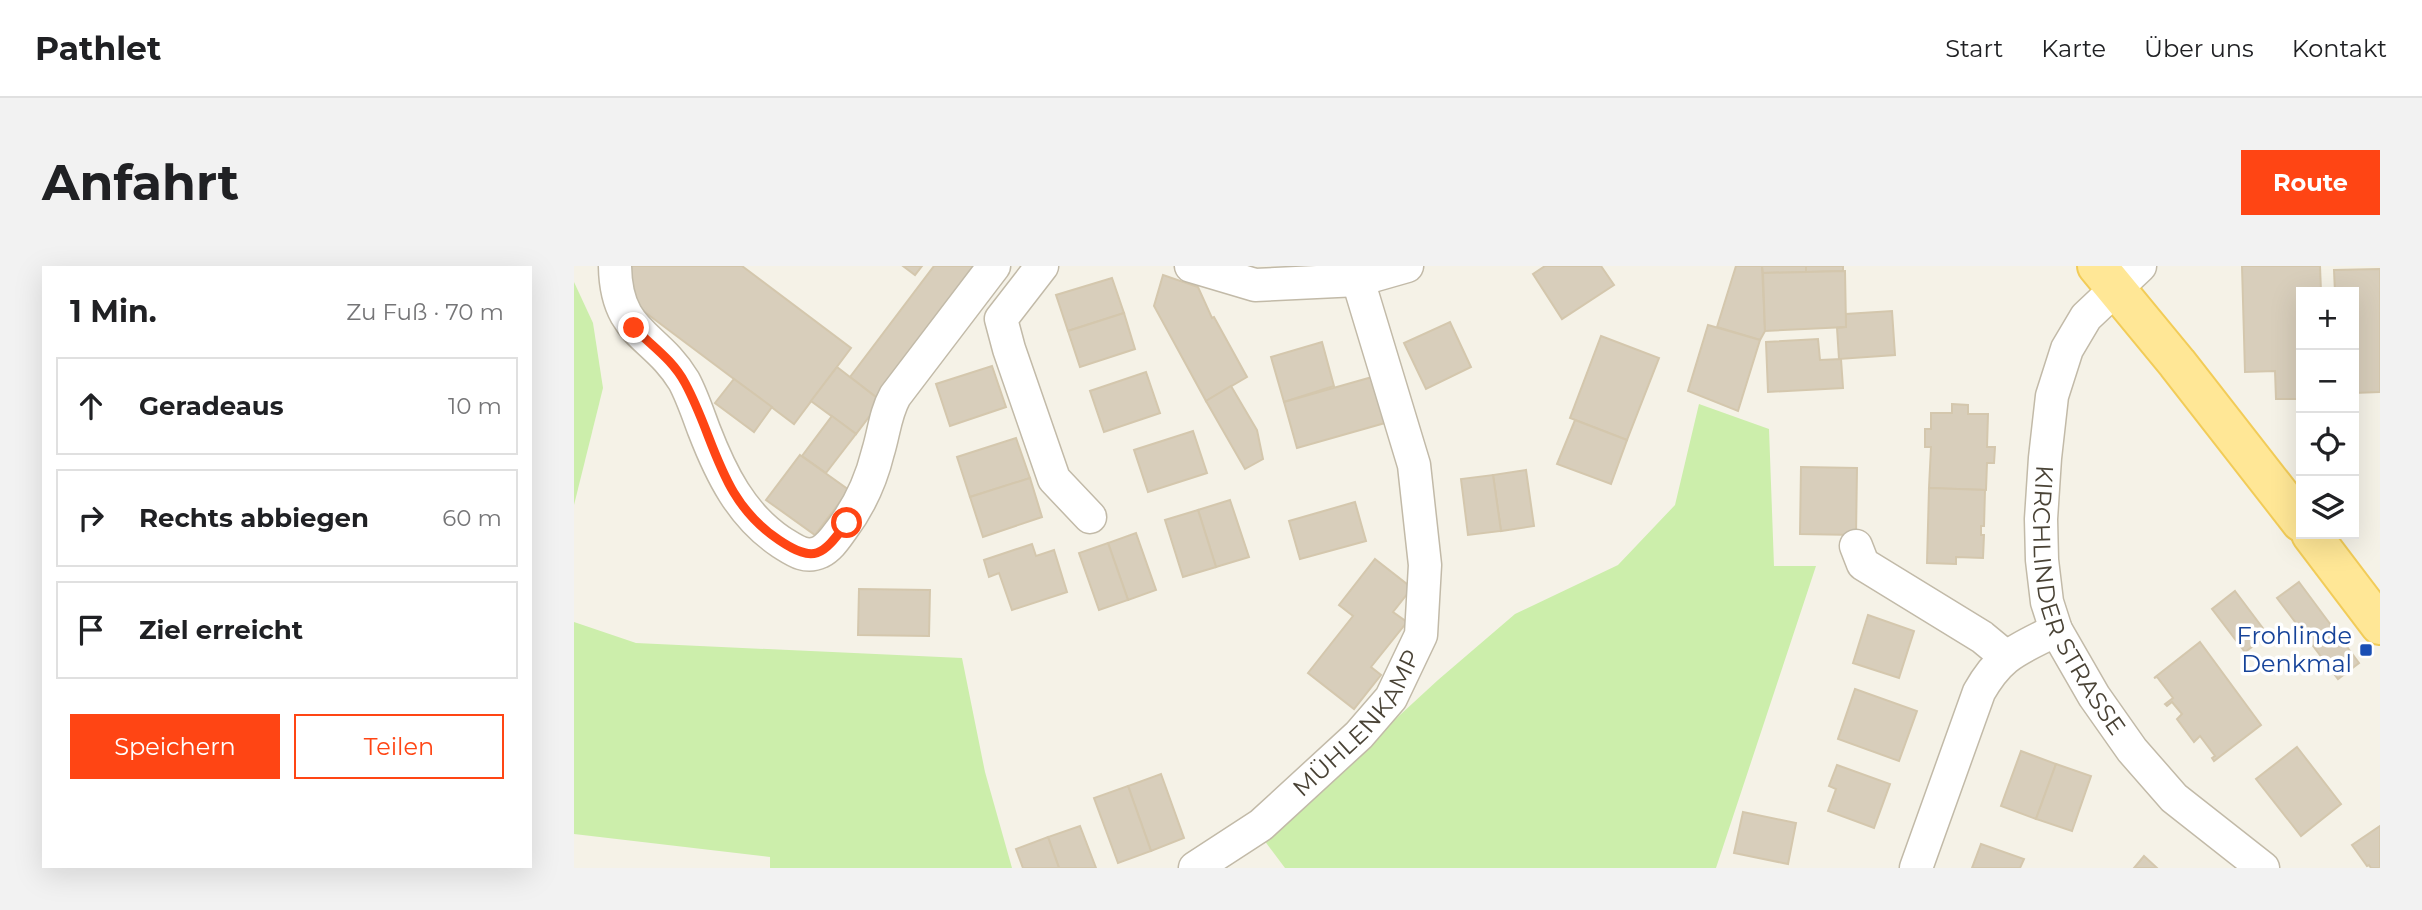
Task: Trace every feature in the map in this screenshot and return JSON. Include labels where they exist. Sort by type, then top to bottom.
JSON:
[{"type":"main road","points":[[2117,273],[2296,515]]},
{"type":"main road","points":[[2315,539],[2380,625]]},
{"type":"street","points":[[615,266],[617,293],[623,309],[634,328],[669,360],[684,382],[715,457],[736,499],[756,523],[774,537],[799,554],[816,554],[828,547],[863,499],[878,453],[886,411],[895,396],[994,266]]},
{"type":"street","points":[[1042,266],[1001,319],[1054,479],[1090,517]]},
{"type":"street","points":[[1191,266],[1255,285],[1358,280],[1407,266]]},
{"type":"street","name":"KIRCHLINDER STRASSE","points":[[2117,273],[2067,349],[2052,396],[2041,519],[2047,602],[2056,630],[2094,696],[2132,750],[2174,798],[2263,868]]},
{"type":"street","name":"MÜHLENKAMP","points":[[1195,868],[1261,825],[1359,736],[1391,698],[1421,635],[1425,565],[1413,465],[1358,280]]},
{"type":"street","points":[[1856,546],[1863,564],[1982,638],[2005,656]]},
{"type":"street","points":[[1916,868],[1979,692],[1990,673],[2005,656],[2056,630]]},
{"type":"green space","points":[[574,282],[593,323],[603,388],[574,505]]},
{"type":"green space","points":[[1699,404],[1769,429],[1774,566],[1816,566],[1716,868],[1285,868],[1264,840],[1438,680],[1515,614],[1618,565],[1675,505]]},
{"type":"green space","points":[[574,622],[636,643],[962,658],[985,772],[1012,868],[770,868],[770,857],[574,834]]},
{"type":"building","points":[[628,266],[742,266],[851,348],[794,424],[630,301]]},
{"type":"building","points":[[903,266],[922,266],[915,275]]},
{"type":"building","points":[[934,266],[980,266],[881,401],[850,377]]},
{"type":"building","points":[[1545,266],[1601,266],[1614,285],[1562,319],[1533,274]]},
{"type":"building","points":[[1736,266],[1762,266],[1765,331],[1760,340],[1717,327]]},
{"type":"building","points":[[1762,266],[1806,266],[1806,272],[1763,273]]},
{"type":"building","points":[[1806,266],[1843,266],[1843,271],[1806,272]]},
{"type":"building","points":[[2242,266],[2320,266],[2321,287],[2296,287],[2296,399],[2276,399],[2275,371],[2245,372]]},
{"type":"building","points":[[2380,269],[2380,392],[2359,393],[2359,287],[2335,287],[2334,270]]},
{"type":"building","points":[[1845,271],[1846,327],[1765,331],[1763,273]]},
{"type":"building","points":[[1163,275],[1198,287],[1212,318],[1214,317],[1247,377],[1206,401],[1154,306]]},
{"type":"building","points":[[1112,278],[1124,313],[1068,331],[1056,295]]},
{"type":"building","points":[[1892,311],[1895,355],[1839,359],[1837,328],[1846,327],[1846,314]]},
{"type":"building","points":[[1124,313],[1135,349],[1080,367],[1068,331]]},
{"type":"building","points":[[1450,322],[1471,367],[1426,389],[1404,343]]},
{"type":"building","points":[[1708,325],[1760,340],[1738,411],[1688,391]]},
{"type":"building","points":[[1601,336],[1659,358],[1627,440],[1570,418]]},
{"type":"building","points":[[1818,339],[1820,360],[1841,359],[1843,388],[1768,392],[1766,342]]},
{"type":"building","points":[[1322,342],[1334,386],[1284,402],[1271,357]]},
{"type":"building","points":[[992,366],[1006,407],[950,426],[936,384]]},
{"type":"building","points":[[837,367],[881,401],[856,434],[811,401]]},
{"type":"building","points":[[1146,372],[1160,413],[1104,432],[1090,391]]},
{"type":"building","points":[[1372,377],[1385,423],[1297,448],[1284,402]]},
{"type":"building","points":[[734,379],[772,407],[754,432],[715,403]]},
{"type":"building","points":[[1231,386],[1257,430],[1263,459],[1245,469],[1206,401]]},
{"type":"building","points":[[1952,404],[1968,405],[1968,414],[1988,414],[1987,447],[1995,447],[1994,463],[1987,463],[1986,490],[1929,488],[1931,447],[1925,447],[1925,429],[1931,429],[1931,413],[1952,413]]},
{"type":"building","points":[[832,416],[856,434],[826,473],[802,456]]},
{"type":"building","points":[[1575,420],[1627,440],[1611,484],[1557,464]]},
{"type":"building","points":[[1193,431],[1207,473],[1148,492],[1134,450]]},
{"type":"building","points":[[1016,438],[1030,478],[970,497],[957,457]]},
{"type":"building","points":[[800,455],[849,490],[815,535],[766,500]]},
{"type":"building","points":[[1801,467],[1857,468],[1856,535],[1800,534]]},
{"type":"building","points":[[1526,470],[1534,526],[1501,531],[1493,475]]},
{"type":"building","points":[[1493,475],[1501,531],[1468,535],[1461,479]]},
{"type":"building","points":[[1030,478],[1042,517],[983,537],[970,497]]},
{"type":"building","points":[[1929,488],[1985,490],[1984,526],[1981,526],[1981,535],[1984,535],[1983,558],[1956,557],[1956,564],[1927,563]]},
{"type":"building","points":[[1230,500],[1249,557],[1216,567],[1198,510]]},
{"type":"building","points":[[1355,502],[1366,541],[1300,559],[1289,521]]},
{"type":"building","points":[[1198,510],[1216,567],[1183,577],[1165,520]]},
{"type":"building","points":[[1136,533],[1156,590],[1128,600],[1108,543]]},
{"type":"building","points":[[1108,543],[1128,600],[1099,610],[1079,553]]},
{"type":"building","points":[[1032,544],[1036,556],[1054,550],[1067,592],[1012,610],[999,573],[989,577],[984,560]]},
{"type":"building","points":[[1375,559],[1412,588],[1393,612],[1407,622],[1371,667],[1381,675],[1354,709],[1308,673],[1353,616],[1339,605]]},
{"type":"building","points":[[2299,582],[2359,663],[2338,679],[2277,598]]},
{"type":"building","points":[[859,589],[930,590],[929,636],[858,635]]},
{"type":"building","points":[[2235,591],[2268,635],[2245,652],[2212,609]]},
{"type":"building","points":[[1868,615],[1914,631],[1899,678],[1853,663]]},
{"type":"building","points":[[2200,642],[2261,725],[2214,761],[2212,758],[2215,756],[2200,736],[2194,742],[2177,719],[2182,714],[2172,702],[2167,706],[2165,704],[2173,698],[2157,677],[2154,678]]},
{"type":"building","points":[[1855,689],[1917,711],[1899,761],[1838,739]]},
{"type":"building","points":[[2297,747],[2341,804],[2301,836],[2256,779]]},
{"type":"building","points":[[2021,751],[2056,764],[2036,819],[2001,806]]},
{"type":"building","points":[[2056,764],[2091,776],[2072,831],[2036,819]]},
{"type":"building","points":[[1837,765],[1890,784],[1874,828],[1828,811],[1836,789],[1829,786]]},
{"type":"building","points":[[1161,774],[1184,838],[1151,851],[1128,786]]},
{"type":"building","points":[[1128,786],[1151,851],[1118,863],[1094,798]]},
{"type":"building","points":[[1743,812],[1796,823],[1788,864],[1734,853]]},
{"type":"building","points":[[1080,826],[1096,868],[1059,868],[1048,837]]},
{"type":"building","points":[[2380,826],[2380,868],[2371,868],[2352,845]]},
{"type":"building","points":[[1048,837],[1059,868],[1023,868],[1016,849]]},
{"type":"building","points":[[1981,844],[2024,859],[2020,868],[1972,868]]},
{"type":"building","points":[[2144,856],[2157,868],[2134,868]]},
{"type":"place","name":"Frohlinde Denkmal","points":[[2366,650]]},
{"type":"route","points":[[634,328],[669,360],[684,382],[715,457],[736,499],[756,523],[799,554],[816,554],[828,547],[847,523]]}]
